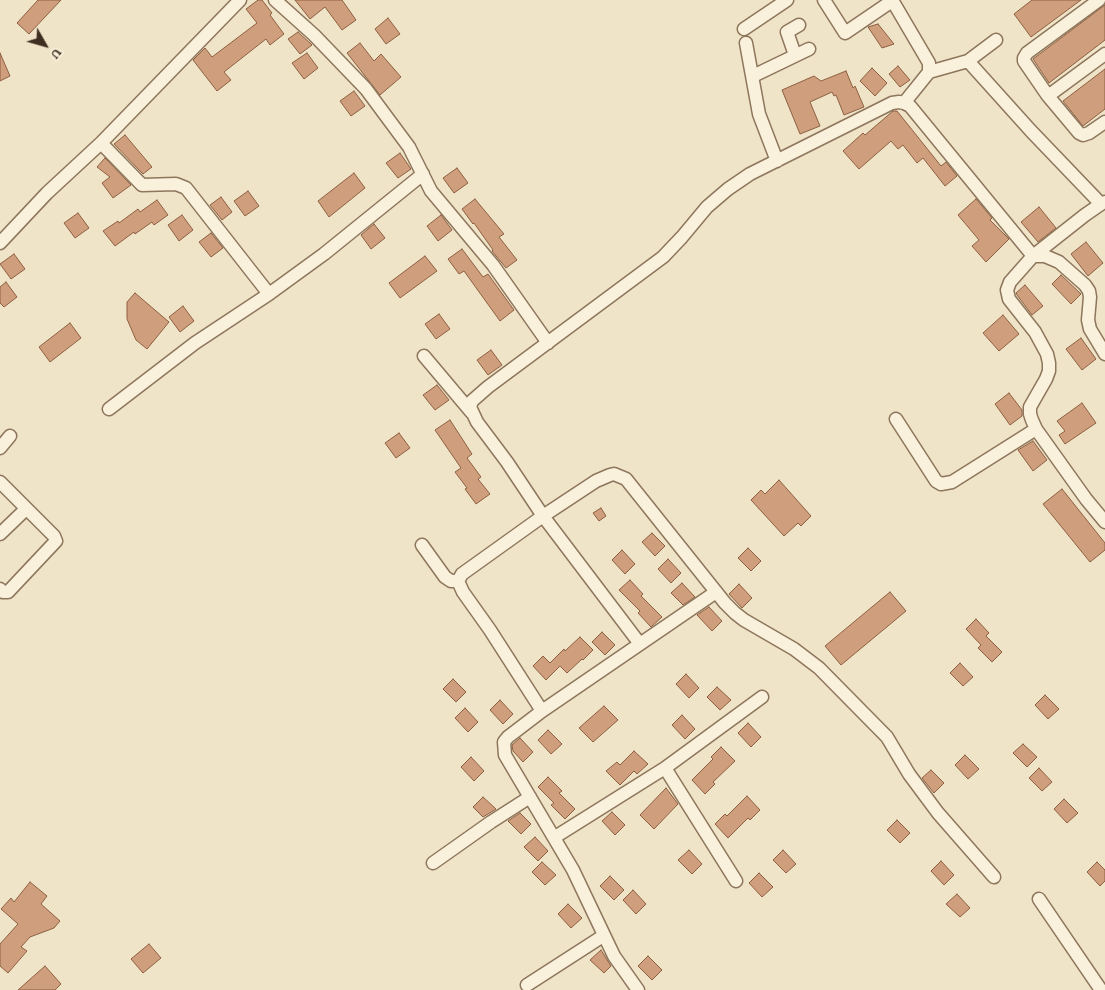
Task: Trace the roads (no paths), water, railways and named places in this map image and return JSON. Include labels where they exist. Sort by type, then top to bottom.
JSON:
[{"type":"street","points":[[0,243],[47,193],[101,143],[240,0]]},
{"type":"street","points":[[275,0],[314,34],[366,89],[409,147],[438,200],[493,265],[548,343]]},
{"type":"street","points":[[744,28],[786,0]]},
{"type":"street","points":[[824,0],[845,34],[892,0],[929,63],[929,72]]},
{"type":"street","points":[[1099,0],[1026,53],[1024,62],[1048,96],[1079,134],[1089,133],[1105,122]]},
{"type":"street","points":[[795,55],[786,32],[799,25]]},
{"type":"street","points":[[904,103],[929,72],[968,61],[996,40]]},
{"type":"street","points":[[746,43],[759,114],[771,164]]},
{"type":"street","points":[[753,76],[809,49]]},
{"type":"street","points":[[1048,96],[1105,54]]},
{"type":"street","points":[[968,61],[1031,131],[1103,203],[1033,256],[1010,282],[1007,290],[1009,299],[1035,332],[1047,354],[1049,363],[1046,379],[1030,407],[1030,414],[1036,429],[1086,499],[1105,522]]},
{"type":"street","points":[[472,413],[470,407],[477,395],[663,256],[707,207],[728,189],[771,164],[892,103],[904,103],[910,106],[1033,256]]},
{"type":"street","points":[[101,143],[142,185],[176,184],[186,188],[269,294]]},
{"type":"street","points":[[109,409],[195,343],[269,294],[324,254],[423,174]]},
{"type":"street","points":[[1033,256],[1045,256],[1059,262],[1085,285],[1090,297],[1088,320],[1090,329],[1105,354]]},
{"type":"street","points":[[424,356],[472,413],[543,516],[640,644]]},
{"type":"street","points":[[896,419],[936,481],[941,484],[952,482],[1036,429]]},
{"type":"street","points":[[0,448],[10,436]]},
{"type":"street","points":[[422,545],[445,577],[451,581],[458,580],[462,574],[596,481],[610,475],[620,476],[630,483],[725,603],[744,620],[794,649],[819,668],[887,736],[909,774],[938,813],[994,877]]},
{"type":"street","points":[[0,482],[54,536],[56,541],[8,592],[3,592],[0,589]]},
{"type":"street","points":[[0,534],[26,509]]},
{"type":"street","points":[[458,580],[463,592],[532,692],[542,711]]},
{"type":"street","points":[[638,990],[614,956],[603,936],[581,885],[505,755],[504,742],[542,711],[716,592]]},
{"type":"street","points":[[554,837],[637,788],[762,697]]},
{"type":"street","points":[[665,768],[736,881]]},
{"type":"street","points":[[433,863],[530,797]]},
{"type":"street","points":[[1039,899],[1101,990]]},
{"type":"street","points":[[527,984],[603,936]]}]
